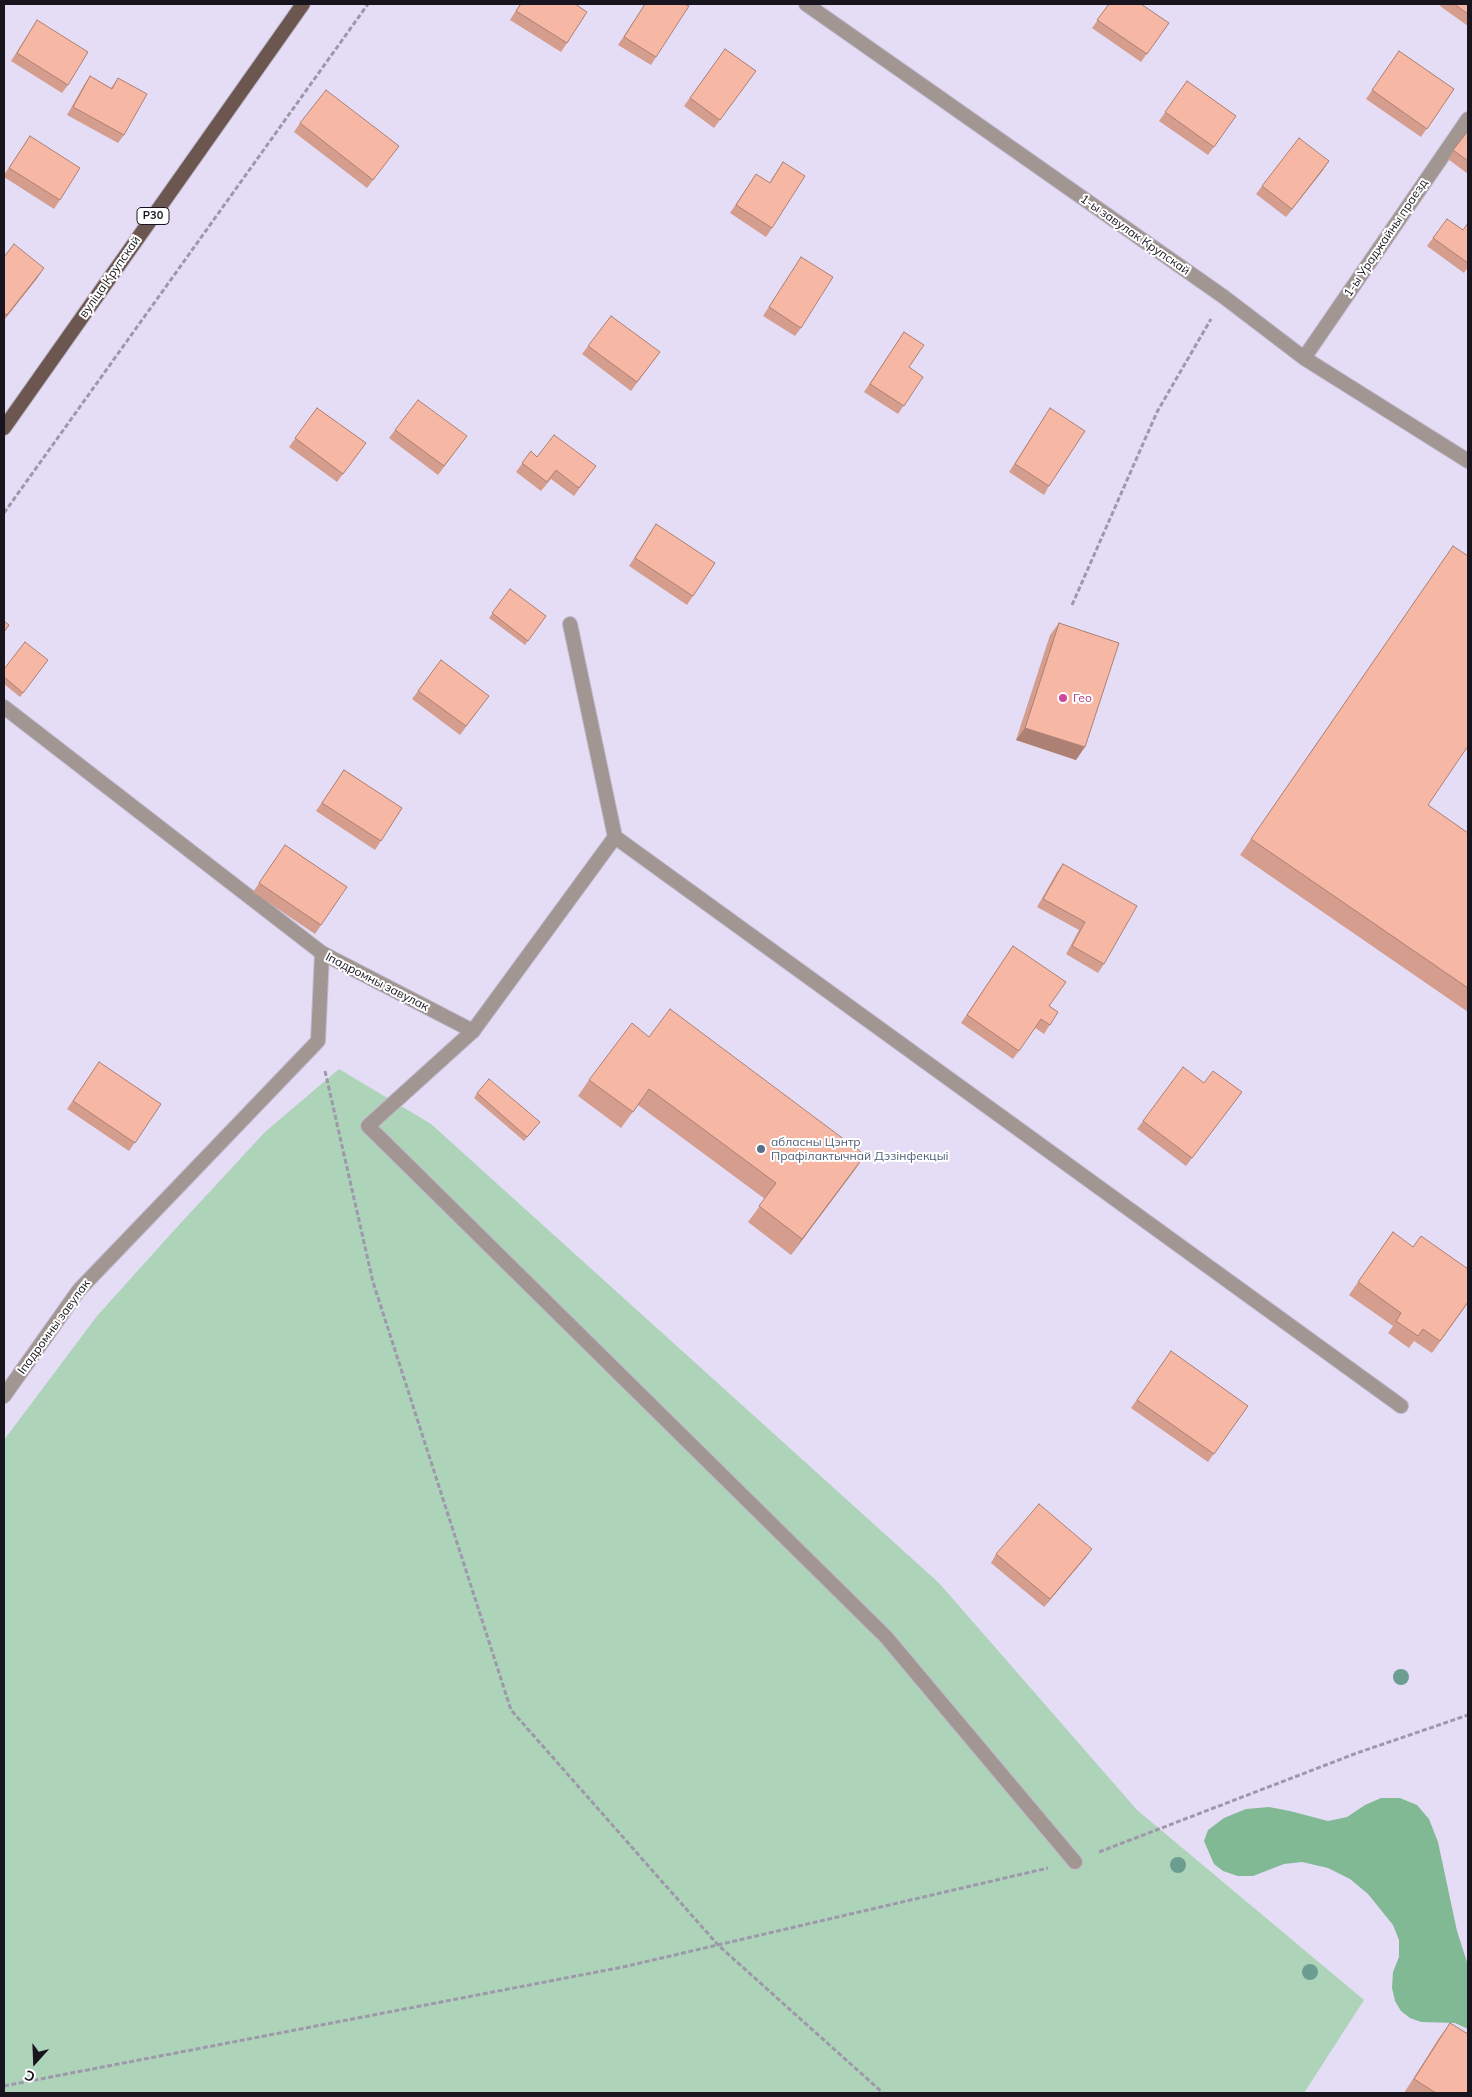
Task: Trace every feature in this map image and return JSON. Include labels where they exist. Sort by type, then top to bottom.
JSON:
[{"type":"main road","name":"вуліца Крупскай","points":[[4,428],[303,4]]},
{"type":"street","name":"1-ы завулак Крупскай","points":[[806,4],[1224,297],[1304,358],[1468,460]]},
{"type":"street","name":"1-ы Ураджайны праезд","points":[[1304,358],[1468,119]]},
{"type":"street","points":[[570,624],[615,837],[1401,1406]]},
{"type":"street","points":[[4,707],[322,953]]},
{"type":"street","points":[[615,837],[473,1031],[368,1126],[886,1637],[1075,1862]]},
{"type":"street","name":"Іпадромны завулак","points":[[4,1396],[79,1290],[318,1041],[322,953],[473,1031]]},
{"type":"path","points":[[4,513],[368,4]]},
{"type":"path","points":[[1072,606],[1157,412],[1224,297]]},
{"type":"path","points":[[318,1041],[373,1282],[511,1710],[718,1945],[882,2093]]},
{"type":"path","points":[[4,2086],[624,1967],[1075,1862],[1357,1753],[1468,1715]]},
{"type":"green space","points":[[339,1069],[431,1124],[939,1583],[1137,1810],[1364,2000],[1304,2093],[4,2093],[4,1440],[97,1316],[178,1226],[265,1132]]},
{"type":"green space","points":[[1381,1798],[1400,1798],[1417,1805],[1429,1819],[1438,1842],[1457,1931],[1468,1965],[1468,2029],[1455,2023],[1421,2022],[1410,2018],[1401,2011],[1395,2001],[1392,1988],[1393,1972],[1399,1957],[1399,1940],[1393,1925],[1368,1894],[1350,1879],[1328,1868],[1302,1862],[1284,1864],[1253,1876],[1238,1876],[1223,1871],[1214,1864],[1204,1841],[1208,1830],[1224,1818],[1246,1809],[1269,1807],[1328,1821],[1347,1817],[1365,1805]]},
{"type":"building","points":[[521,4],[575,4],[587,12],[567,43],[516,11]]},
{"type":"building","points":[[645,4],[684,4],[689,6],[656,57],[624,37]]},
{"type":"building","points":[[1109,4],[1141,4],[1169,23],[1147,54],[1097,20]]},
{"type":"building","points":[[1454,4],[1468,4],[1468,14]]},
{"type":"building","points":[[37,20],[88,52],[68,85],[17,53]]},
{"type":"building","points":[[725,49],[756,71],[720,120],[690,98]]},
{"type":"building","points":[[1399,51],[1454,89],[1427,129],[1372,90]]},
{"type":"building","points":[[90,76],[112,89],[118,78],[147,94],[124,135],[73,107]]},
{"type":"building","points":[[1187,81],[1236,116],[1214,147],[1165,112]]},
{"type":"building","points":[[326,90],[399,146],[373,180],[300,123]]},
{"type":"building","points":[[1468,131],[1468,161],[1453,150]]},
{"type":"building","points":[[30,136],[80,168],[60,200],[9,168]]},
{"type":"building","points":[[1299,138],[1329,161],[1292,209],[1262,186]]},
{"type":"building","points":[[783,162],[805,176],[772,228],[736,205],[756,174],[770,183]]},
{"type":"building","points":[[1447,219],[1463,230],[1468,223],[1468,263],[1433,238]]},
{"type":"building","points":[[14,244],[44,268],[7,315],[4,313],[4,257]]},
{"type":"building","points":[[801,257],[833,277],[801,328],[769,307]]},
{"type":"building","points":[[611,316],[660,352],[637,382],[588,346]]},
{"type":"building","points":[[904,332],[924,345],[909,367],[923,377],[904,406],[870,384]]},
{"type":"building","points":[[418,400],[467,436],[444,466],[395,430]]},
{"type":"building","points":[[317,408],[366,443],[343,474],[295,438]]},
{"type":"building","points":[[1050,408],[1085,431],[1049,486],[1015,464]]},
{"type":"building","points":[[554,435],[596,466],[579,488],[556,470],[547,482],[522,463],[531,451],[537,457]]},
{"type":"building","points":[[656,524],[715,563],[693,596],[635,558]]},
{"type":"building","points":[[1453,546],[1468,556],[1468,746],[1428,805],[1468,833],[1468,988],[1251,839]]},
{"type":"building","points":[[510,589],[546,616],[528,641],[492,613]]},
{"type":"building","points":[[4,621],[9,625],[4,632]]},
{"type":"building","name":"Гео","points":[[1059,623],[1119,643],[1085,747],[1025,728]]},
{"type":"building","points":[[25,642],[48,660],[23,693],[4,677],[4,669]]},
{"type":"building","points":[[441,660],[489,696],[466,726],[418,691]]},
{"type":"building","points":[[344,770],[402,808],[381,841],[322,803]]},
{"type":"building","points":[[285,845],[347,887],[321,925],[259,883]]},
{"type":"building","points":[[1063,864],[1137,906],[1104,964],[1072,946],[1085,922],[1043,899]]},
{"type":"building","points":[[1013,946],[1066,982],[1049,1006],[1058,1012],[1050,1025],[1041,1019],[1019,1051],[967,1015]]},
{"type":"building","name":"абласны Цэнтр Прафілактычнай Дэзінфекцыі","points":[[670,1009],[865,1155],[802,1239],[759,1206],[776,1183],[649,1089],[633,1112],[589,1080],[632,1023],[649,1037]]},
{"type":"building","points":[[99,1062],[161,1104],[135,1143],[73,1101]]},
{"type":"building","points":[[1183,1067],[1204,1083],[1213,1071],[1242,1092],[1192,1158],[1143,1121]]},
{"type":"building","points":[[489,1079],[540,1122],[527,1137],[477,1093]]},
{"type":"building","points":[[1393,1232],[1413,1247],[1421,1236],[1468,1269],[1468,1302],[1440,1341],[1423,1329],[1418,1336],[1396,1321],[1401,1313],[1358,1282]]},
{"type":"building","points":[[1171,1351],[1248,1406],[1214,1454],[1137,1400]]},
{"type":"building","points":[[1039,1504],[1092,1549],[1050,1599],[996,1554]]},
{"type":"building","points":[[1450,2023],[1468,2034],[1468,2093],[1436,2093],[1414,2079]]},
{"type":"place","name":"Гео","points":[[1063,698]]},
{"type":"place","name":"абласны Цэнтр Прафілактычнай Дэзінфекцыі","points":[[761,1149]]}]
